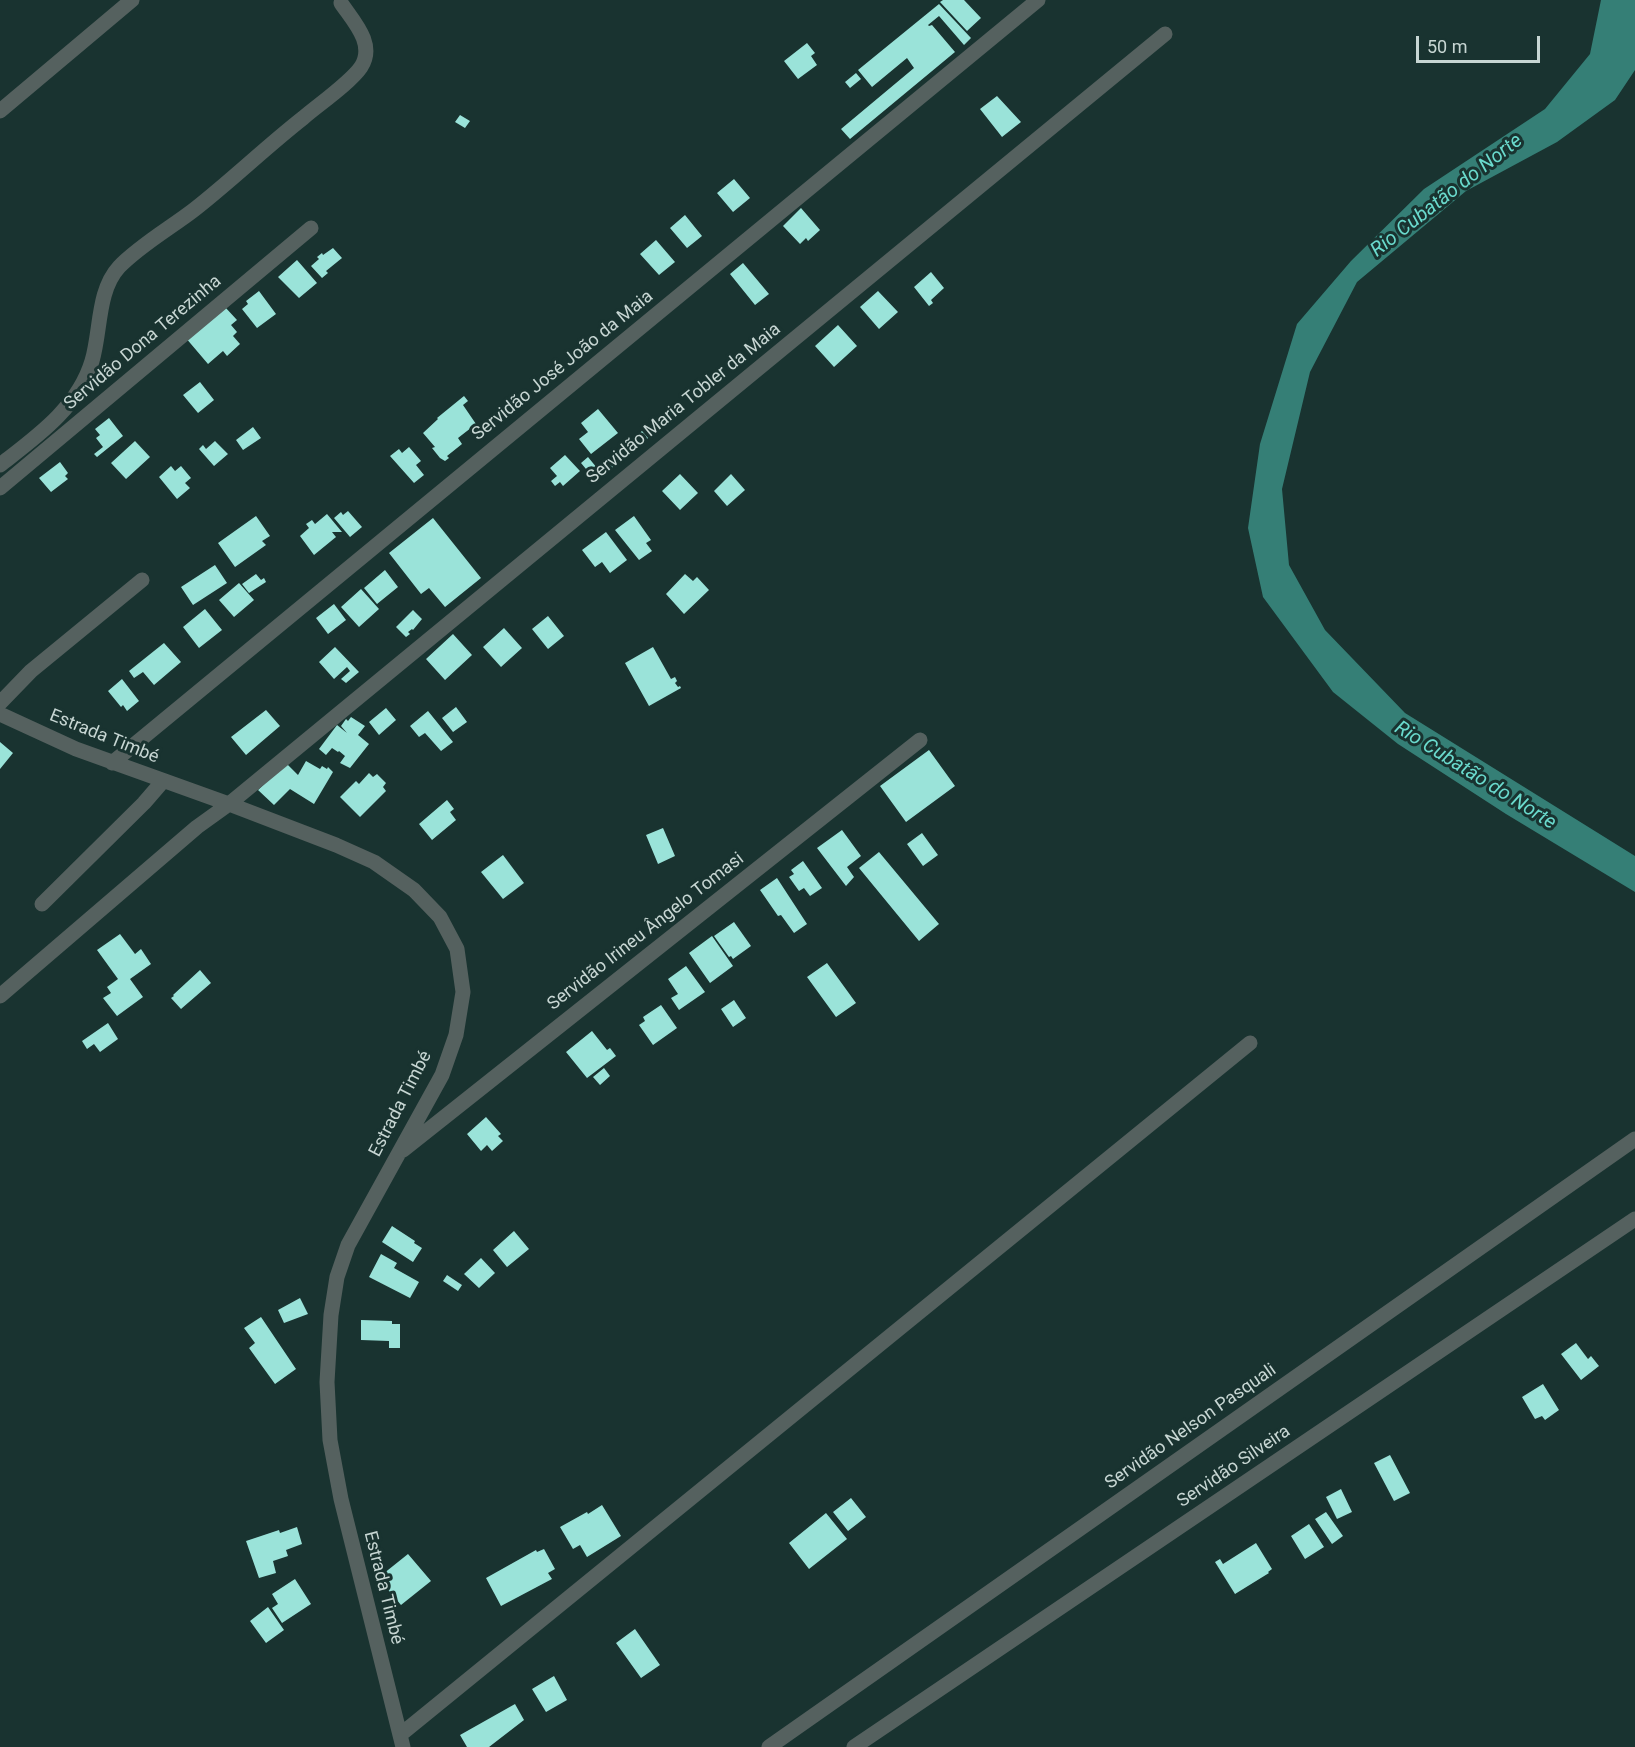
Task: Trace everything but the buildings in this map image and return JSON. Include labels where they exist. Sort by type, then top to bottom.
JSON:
[{"type":"street","points":[[0,111],[132,0]]},
{"type":"street","name":"Servidão José João da Maia","points":[[112,763],[1038,0]]},
{"type":"street","points":[[0,465],[55,420],[78,390],[92,363],[105,294],[109,281],[118,267],[208,198],[361,67],[367,53],[365,41],[340,3]]},
{"type":"street","name":"Servidão Maria Tobler da Maia","points":[[0,996],[197,827],[229,804],[1165,34]]},
{"type":"street","name":"Servidão Dona Terezinha","points":[[0,488],[311,228]]},
{"type":"street","points":[[0,703],[31,671],[142,580]]},
{"type":"street","name":"Estrada Timbé","points":[[0,714],[76,749],[229,804],[374,862],[414,890],[440,917],[457,949],[463,992],[456,1035],[442,1075],[348,1245],[337,1277],[331,1315],[327,1382],[330,1440],[341,1499],[401,1741]]},
{"type":"street","name":"Servidão Irineu Ângelo Tomasi","points":[[397,1155],[920,740]]},
{"type":"street","points":[[42,904],[144,803],[163,781]]},
{"type":"street","points":[[401,1741],[1250,1043]]},
{"type":"street","name":"Servidão Nelson Pasquali","points":[[769,1747],[1635,1139]]},
{"type":"street","name":"Servidão Silveira","points":[[854,1747],[1635,1219]]},
{"type":"water","name":"Rio Cubatão do Norte","points":[[1601,0],[1635,0],[1635,70],[1615,100],[1557,142],[1466,191],[1357,282],[1310,372],[1282,489],[1289,565],[1325,630],[1405,713],[1635,856],[1635,892],[1506,814],[1398,744],[1333,692],[1263,597],[1248,528],[1260,444],[1297,324],[1351,261],[1424,189],[1545,109],[1590,54]]}]
